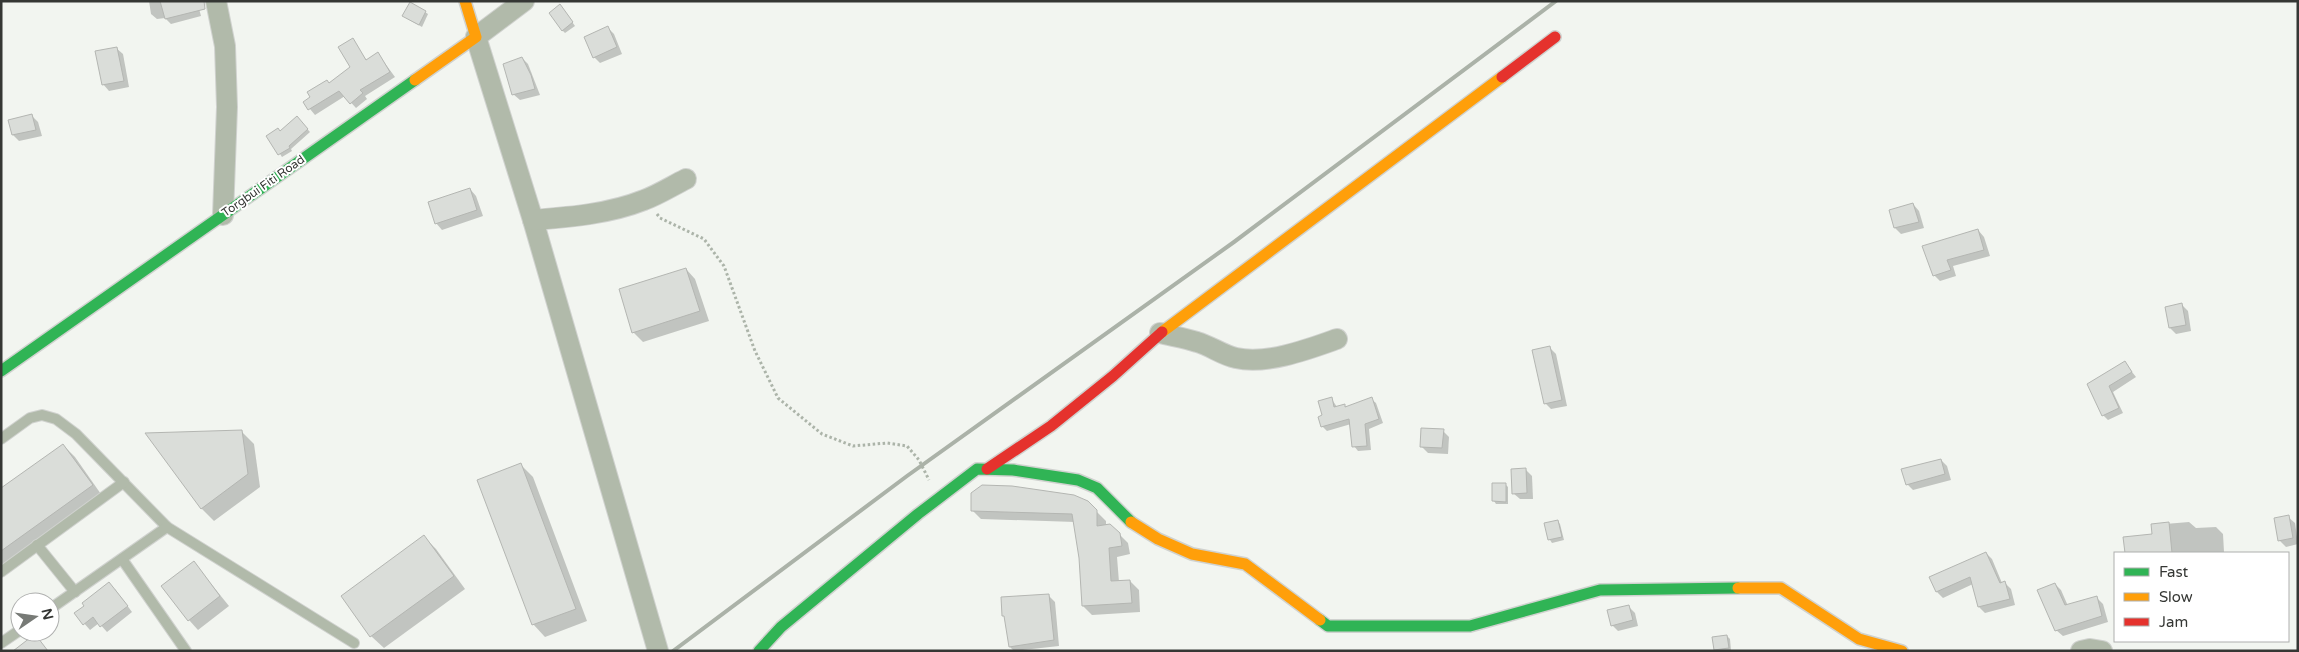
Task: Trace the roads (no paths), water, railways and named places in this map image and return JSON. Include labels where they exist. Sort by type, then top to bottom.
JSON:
[{"type":"street","points":[[216,1],[225,46],[226,63],[227,107],[223,215]]},
{"type":"street","points":[[465,1],[533,220],[658,651]]},
{"type":"street","name":"Torgbui Fiti Road","points":[[1,371],[524,1]]},
{"type":"street","points":[[987,469],[1051,426],[1113,376],[1160,333],[1555,36]]},
{"type":"street","points":[[533,220],[573,217],[616,209],[645,200],[686,180]]},
{"type":"street","points":[[1160,333],[1200,343],[1218,353],[1239,359],[1266,358],[1302,352],[1337,339]]},
{"type":"street","points":[[759,651],[781,627],[977,469],[1013,470],[1078,480],[1097,488],[1131,522],[1158,539],[1192,554],[1245,564],[1328,626],[1470,626],[1600,590],[1781,588],[1859,639],[1902,651]]},
{"type":"street","points":[[2081,651],[2090,649],[2102,651]]},
{"type":"lane","points":[[1,439],[30,418],[42,415],[56,419],[72,429],[167,527],[354,643]]},
{"type":"lane","points":[[1,572],[124,482]]},
{"type":"lane","points":[[60,602],[167,527]]},
{"type":"lane","points":[[37,545],[75,592]]},
{"type":"lane","points":[[122,559],[186,651]]},
{"type":"railway","points":[[673,651],[907,476],[1234,242],[1556,1]]}]
